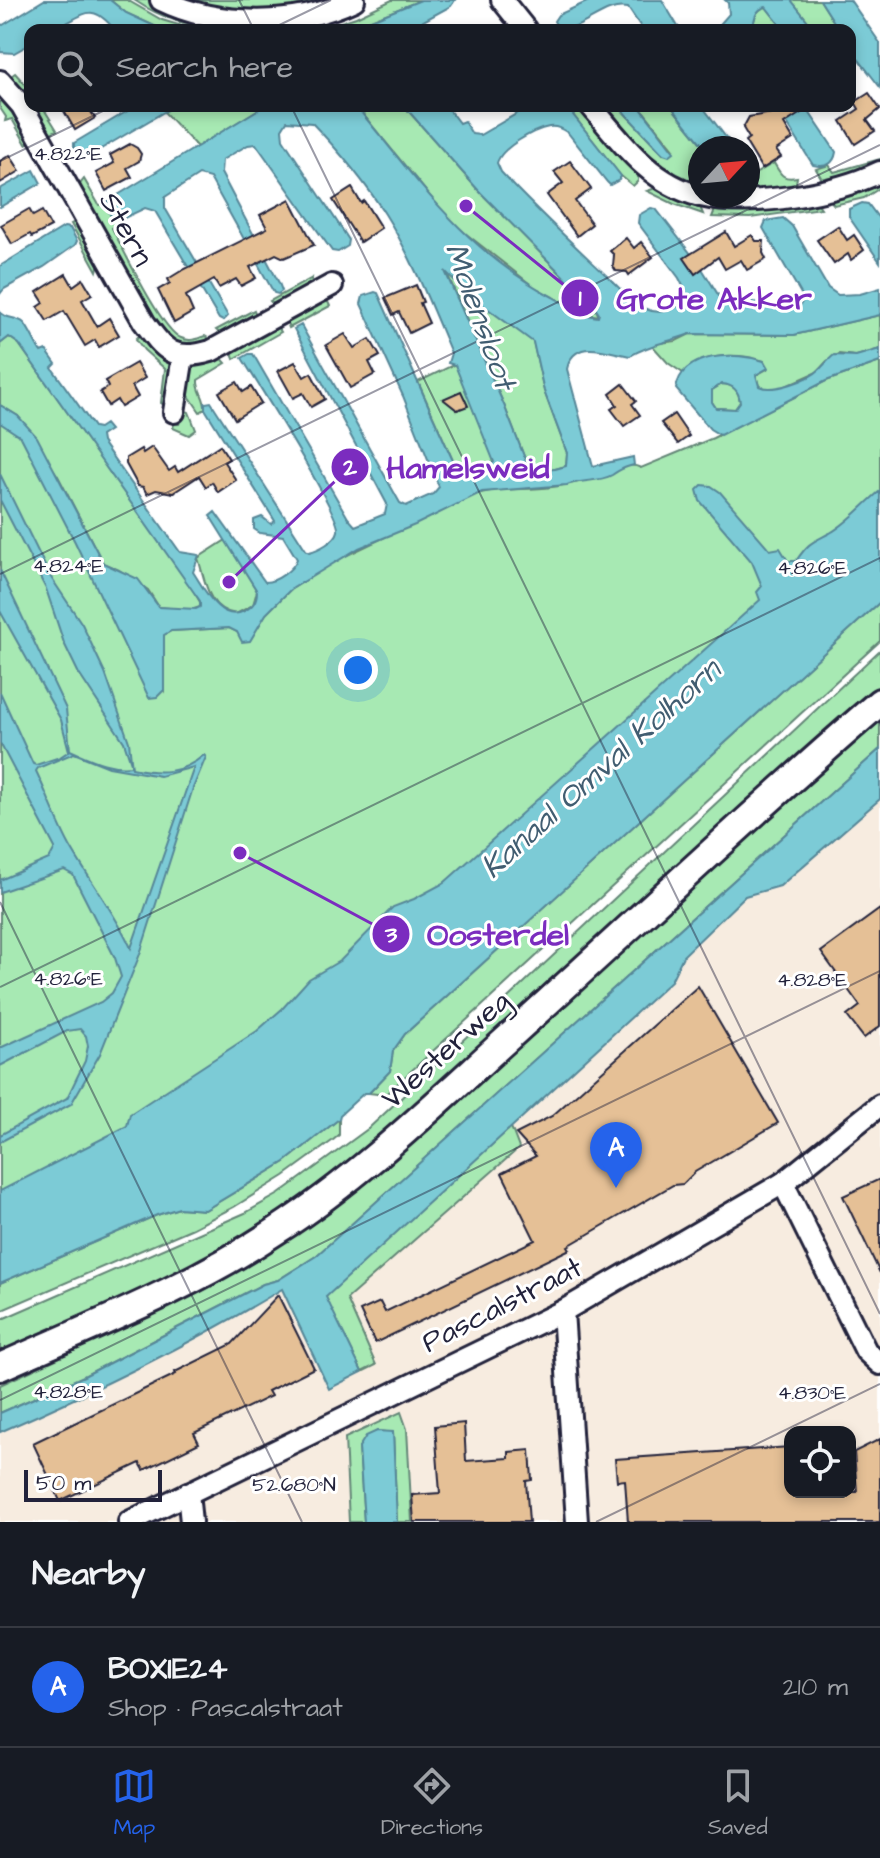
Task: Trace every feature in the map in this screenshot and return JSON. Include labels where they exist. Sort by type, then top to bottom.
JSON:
[{"type":"main road","name":"Westerweg","points":[[0,1367],[168,1293],[276,1232],[321,1200],[425,1113],[801,770],[880,702]]},
{"type":"street","points":[[161,0],[195,13],[253,20],[316,14],[354,0]]},
{"type":"street","points":[[502,0],[521,24]]},
{"type":"street","name":"Stern","points":[[0,81],[24,110]]},
{"type":"street","name":"Stern","points":[[25,112],[144,322],[159,343],[173,354],[183,356]]},
{"type":"street","points":[[596,112],[652,174],[688,193]]},
{"type":"street","points":[[760,200],[834,189],[880,172]]},
{"type":"street","points":[[174,412],[183,356],[211,351],[332,285]]},
{"type":"street","name":"Pascalstraat","points":[[129,1522],[563,1311],[783,1183],[880,1105]]},
{"type":"street","points":[[783,1183],[866,1351],[880,1364]]},
{"type":"street","points":[[563,1311],[577,1522]]},
{"type":"street","points":[[188,1493],[191,1522]]},
{"type":"shaded area","points":[[880,739],[880,1522],[0,1522],[0,1394],[292,1253]]},
{"type":"green space","points":[[110,0],[127,0],[175,24],[150,24],[126,13]]},
{"type":"green space","points":[[134,0],[148,0],[167,9],[227,24],[188,24],[156,13]]},
{"type":"green space","points":[[180,0],[336,0],[305,9],[237,12]]},
{"type":"green space","points":[[392,0],[421,0],[361,24],[335,24]]},
{"type":"green space","points":[[791,0],[820,0],[835,24],[810,24]]},
{"type":"green space","points":[[766,7],[779,24],[754,24],[762,8]]},
{"type":"green space","points":[[15,73],[24,83],[24,103],[7,79]]},
{"type":"green space","points":[[0,87],[34,140],[26,144],[12,119],[5,121],[0,108]]},
{"type":"green space","points":[[31,112],[46,112],[57,130],[47,135]]},
{"type":"green space","points":[[164,112],[254,112],[197,147]]},
{"type":"green space","points":[[361,112],[409,112],[479,191],[595,308],[599,316],[582,313],[534,287],[451,222]]},
{"type":"green space","points":[[571,112],[589,112],[638,169],[638,181],[633,186],[621,176]]},
{"type":"green space","points":[[603,112],[624,112],[663,154],[674,149],[644,112],[676,112],[695,136],[688,136],[688,186],[664,176]]},
{"type":"green space","points":[[880,159],[880,167],[829,185],[816,169],[829,165],[834,172]]},
{"type":"green space","points":[[774,163],[783,176],[797,177],[795,190],[760,194],[760,171]]},
{"type":"green space","points":[[84,179],[99,205],[108,201],[107,208],[112,218],[120,220],[112,228],[164,321],[181,338],[190,340],[205,336],[210,339],[210,346],[201,349],[165,341],[77,188]]},
{"type":"green space","points":[[880,179],[880,188],[864,198],[834,205],[829,199]]},
{"type":"green space","points":[[662,186],[688,198],[688,208],[700,208],[703,214],[674,204],[647,191]]},
{"type":"green space","points":[[814,198],[821,208],[750,218],[712,217],[716,208],[760,208],[760,202]]},
{"type":"green space","points":[[81,219],[101,255],[97,271],[71,224]]},
{"type":"green space","points":[[446,271],[533,341],[544,391],[567,453],[566,466],[540,470],[527,464]]},
{"type":"green space","points":[[312,278],[310,290],[277,309],[270,301]]},
{"type":"green space","points":[[315,301],[328,302],[330,306],[289,328],[285,317]]},
{"type":"green space","points":[[254,310],[258,320],[225,338],[216,330]]},
{"type":"green space","points":[[880,315],[880,349],[856,356],[839,354],[817,372],[779,389],[759,386],[756,375],[767,369],[764,361],[722,356],[700,361],[683,373],[668,363],[651,344],[676,341],[690,334],[794,335]]},
{"type":"green space","points":[[277,326],[281,332],[234,359],[231,347]]},
{"type":"green space","points":[[144,330],[176,363],[164,405],[161,403],[165,369],[136,339]]},
{"type":"green space","points":[[9,337],[19,344],[192,588],[200,607],[191,610],[159,607],[148,590],[103,563],[58,476],[18,416],[0,405],[0,344]]},
{"type":"green space","points":[[218,354],[226,363],[198,380],[205,405],[200,412],[185,390],[190,367]]},
{"type":"green space","points":[[880,362],[880,510],[378,940],[240,1053],[65,1172],[0,1201],[0,418],[24,437],[164,690],[164,635],[171,631],[229,628],[237,632],[259,625],[290,590],[337,560],[471,496],[491,491],[558,486],[601,477],[625,467],[641,468],[713,438],[826,381]]},
{"type":"green space","points":[[455,364],[494,460],[490,466],[463,475],[458,472],[418,382]]},
{"type":"green space","points":[[722,384],[733,387],[737,392],[740,402],[735,409],[716,408],[712,402],[712,390]]},
{"type":"green space","points":[[183,410],[189,412],[196,430],[189,435],[173,428],[174,424],[179,424]]},
{"type":"green space","points":[[226,540],[257,591],[253,605],[236,614],[226,612],[213,600],[198,558]]},
{"type":"green space","points":[[880,602],[880,641],[385,1095],[369,1093],[390,1071],[393,1051],[405,1034]]},
{"type":"green space","points":[[880,650],[880,687],[359,1156],[256,1234],[124,1300],[0,1352],[0,1320],[245,1213],[279,1194],[369,1128]]},
{"type":"green space","points":[[880,721],[880,749],[316,1256],[278,1280],[263,1284],[84,1376],[0,1413],[0,1385],[200,1292],[242,1269],[337,1206],[446,1113],[612,959]]},
{"type":"green space","points":[[339,1119],[339,1135],[332,1141],[234,1207],[193,1228],[0,1311],[0,1283],[157,1215],[179,1208],[205,1210],[285,1162]]},
{"type":"green space","points":[[511,1127],[519,1148],[347,1299],[376,1365],[362,1372],[325,1297]]},
{"type":"green space","points":[[401,1412],[407,1429],[412,1522],[397,1522],[393,1433],[377,1431],[359,1447],[364,1522],[349,1522],[345,1438]]},
{"type":"water","points":[[44,0],[110,0],[126,13],[150,24],[109,24],[99,15],[87,13],[63,24],[24,24],[24,47],[14,53],[0,52],[0,24]]},
{"type":"water","points":[[421,0],[455,0],[451,6],[418,24],[361,24]]},
{"type":"water","points":[[591,0],[662,0],[676,24],[639,24],[628,8],[611,9],[581,24],[556,24],[558,15]]},
{"type":"water","points":[[725,0],[791,0],[810,24],[779,24],[766,7],[757,13],[754,24],[720,24],[729,14]]},
{"type":"water","points":[[820,0],[850,0],[880,43],[880,87],[856,56],[856,24],[835,24]]},
{"type":"water","points":[[126,112],[164,112],[84,159],[78,157],[74,143]]},
{"type":"water","points":[[254,112],[361,112],[422,187],[468,236],[522,279],[575,309],[598,317],[595,308],[479,191],[409,112],[451,112],[459,123],[464,121],[472,134],[480,135],[520,112],[571,112],[621,176],[619,180],[610,185],[568,133],[554,127],[518,140],[497,163],[501,172],[540,212],[641,306],[658,312],[670,310],[681,303],[686,292],[638,223],[639,215],[651,208],[656,209],[701,267],[719,296],[781,307],[800,305],[804,299],[763,228],[766,221],[783,218],[792,226],[828,288],[838,295],[860,294],[880,288],[880,315],[794,335],[690,334],[630,356],[592,349],[576,353],[567,369],[593,466],[633,457],[634,465],[596,480],[482,492],[359,548],[290,590],[266,614],[250,641],[242,642],[237,632],[229,628],[171,631],[164,635],[164,690],[157,697],[149,698],[21,437],[0,423],[0,405],[18,416],[37,437],[103,563],[138,579],[159,607],[196,609],[200,607],[200,601],[19,344],[9,337],[0,344],[0,312],[24,323],[41,352],[46,350],[56,364],[52,368],[94,427],[105,424],[110,430],[101,436],[102,442],[180,552],[199,555],[193,572],[208,595],[227,613],[235,614],[250,607],[257,591],[210,516],[215,512],[265,582],[284,575],[297,559],[283,536],[260,533],[254,529],[254,520],[262,517],[271,524],[275,521],[205,409],[205,403],[211,402],[306,550],[309,552],[326,544],[338,531],[327,501],[242,358],[249,354],[253,354],[355,526],[385,514],[387,504],[294,329],[301,325],[400,503],[406,506],[433,494],[439,487],[403,396],[361,304],[363,296],[378,293],[458,472],[476,472],[494,462],[455,365],[448,363],[451,353],[404,247],[369,190],[312,123],[287,121],[282,129],[283,139],[349,240],[348,246],[338,252],[332,251],[256,144],[248,145],[222,160],[221,173],[279,283],[282,291],[278,294],[274,293],[210,178],[199,175],[165,197],[165,208],[228,316],[223,321],[155,211],[145,208],[120,220],[112,218],[107,208],[108,201]],"holes":[[[445,271],[469,295],[533,342],[544,391],[567,453],[566,466],[540,470],[527,464]]]},
{"type":"water","points":[[624,112],[644,112],[674,152],[669,156],[663,154]]},
{"type":"water","points":[[676,112],[707,112],[725,136],[695,136]]},
{"type":"water","points":[[780,112],[809,112],[836,152],[831,163],[813,165]]},
{"type":"water","points":[[34,170],[41,183],[0,207],[0,189]]},
{"type":"water","points":[[862,203],[868,204],[880,220],[880,262],[849,217],[849,209]]},
{"type":"water","points":[[64,227],[70,228],[77,241],[75,245],[0,294],[0,266]]},
{"type":"water","points":[[880,349],[880,362],[826,381],[720,435],[710,429],[676,389],[688,367],[712,357],[740,356],[764,361],[768,368],[756,375],[759,386],[773,388],[808,377],[834,355],[856,356]],"holes":[[[726,385],[733,387],[738,395],[740,402],[735,409],[716,408],[712,402],[712,390]]]},
{"type":"water","points":[[0,474],[50,576],[82,624],[105,673],[129,742],[132,768],[170,771],[187,766],[204,755],[206,757],[193,788],[140,954],[100,1054],[71,1104],[0,1142],[0,1135],[67,1098],[85,1061],[88,1046],[86,1036],[80,1029],[67,1031],[0,1066],[0,1048],[101,1002],[112,993],[121,977],[115,958],[73,875],[64,870],[0,892],[0,880],[49,859],[55,848],[0,743],[0,692],[33,764],[60,757],[69,751],[61,720],[0,611],[0,570],[66,709],[70,750],[107,764],[123,767],[131,766],[131,763],[124,742],[79,674],[64,643],[46,589],[0,500]],"holes":[[[74,753],[109,767],[160,776],[194,767],[131,948],[70,846],[36,771]]]},
{"type":"water","name":"Kanaal Omval Kolhorn","points":[[702,485],[720,492],[770,550],[780,548],[788,561],[796,561],[811,544],[843,524],[880,491],[880,602],[405,1034],[393,1051],[390,1071],[339,1119],[285,1162],[205,1210],[179,1208],[157,1215],[0,1283],[0,1191],[127,1126],[130,1114],[257,1031],[309,979],[341,960],[393,907],[444,883],[760,600],[757,592],[762,586],[752,562],[700,501],[697,490]]},
{"type":"water","points":[[880,749],[880,799],[780,886],[745,896],[683,956],[671,981],[326,1297],[362,1372],[329,1389],[282,1289],[144,1365],[0,1432],[0,1413],[84,1376],[263,1284],[278,1280],[316,1256]]},
{"type":"water","points":[[377,1431],[393,1432],[397,1522],[364,1522],[359,1447],[366,1436]]},
{"type":"building","points":[[869,93],[880,109],[867,120],[875,131],[855,144],[841,121],[859,109],[856,101]]},
{"type":"building","points":[[64,112],[91,112],[95,118],[75,130]]},
{"type":"building","points":[[802,112],[784,124],[793,139],[776,150],[781,157],[762,169],[760,136],[748,136],[743,128],[749,117]]},
{"type":"building","points":[[130,144],[141,154],[139,161],[127,168],[132,177],[106,191],[96,173],[114,163],[110,155]]},
{"type":"building","points":[[10,155],[20,171],[0,183],[0,161]]},
{"type":"building","points":[[570,161],[591,189],[575,201],[592,224],[577,236],[547,195],[563,183],[554,172]]},
{"type":"building","points":[[352,188],[381,228],[360,242],[333,200]]},
{"type":"building","points":[[290,199],[314,245],[284,258],[276,254],[250,267],[256,278],[241,286],[236,279],[219,288],[214,280],[186,296],[193,312],[174,323],[158,290],[170,283],[168,279],[267,228],[260,215]]},
{"type":"building","points":[[29,209],[33,216],[42,211],[51,227],[12,244],[1,225]]},
{"type":"building","points":[[838,226],[847,240],[854,235],[864,250],[851,260],[848,254],[834,264],[817,240]]},
{"type":"building","points":[[726,232],[734,246],[752,235],[756,241],[764,241],[766,259],[747,270],[741,260],[725,269],[718,257],[695,274],[684,258]]},
{"type":"building","points":[[626,238],[634,248],[641,242],[653,257],[629,275],[616,271],[614,255],[610,251]]},
{"type":"building","points":[[66,274],[73,286],[83,279],[92,294],[82,300],[97,326],[109,318],[119,335],[99,347],[95,340],[85,346],[64,311],[47,321],[38,307],[44,303],[37,292]]},
{"type":"building","points":[[416,285],[429,323],[409,333],[399,312],[393,315],[385,298]]},
{"type":"building","points":[[345,334],[354,348],[370,339],[380,356],[369,362],[375,374],[350,388],[326,345]]},
{"type":"building","points":[[295,362],[304,377],[311,373],[325,399],[311,407],[303,393],[293,398],[278,371]]},
{"type":"building","points":[[136,363],[145,378],[132,386],[138,397],[121,407],[117,400],[108,406],[100,392],[108,387],[105,381]]},
{"type":"building","points":[[237,382],[243,392],[251,387],[261,403],[235,419],[219,392]]},
{"type":"building","points":[[623,384],[636,401],[632,404],[640,415],[624,426],[611,409],[617,405],[610,394]]},
{"type":"building","points":[[461,391],[468,406],[457,410],[443,399]]},
{"type":"building","points":[[674,414],[689,436],[678,444],[661,423]]},
{"type":"building","points":[[220,445],[229,459],[224,462],[236,480],[218,492],[212,482],[206,487],[199,476],[173,493],[156,490],[147,494],[143,487],[138,486],[126,464],[126,458],[141,449],[143,453],[152,447],[169,471],[175,467],[178,472]]},
{"type":"building","points":[[880,909],[880,1026],[864,1038],[847,1016],[860,1006],[821,952]]},
{"type":"building","points":[[698,986],[778,1123],[695,1172],[683,1184],[673,1185],[568,1246],[570,1249],[375,1343],[360,1311],[380,1302],[385,1312],[535,1240],[502,1173],[536,1156],[516,1134],[552,1116]]},
{"type":"building","points":[[880,1179],[880,1273],[843,1196]]},
{"type":"building","points":[[278,1295],[314,1368],[268,1391],[271,1396],[194,1433],[199,1443],[144,1470],[140,1463],[60,1501],[33,1443],[232,1344]]},
{"type":"building","points":[[464,1423],[466,1461],[509,1458],[509,1452],[530,1450],[532,1480],[526,1481],[529,1522],[414,1522],[412,1495],[440,1493],[435,1426]]},
{"type":"building","points":[[880,1439],[880,1522],[628,1522],[625,1480],[617,1481],[615,1459],[784,1447],[784,1498],[856,1498],[856,1451]]},
{"type":"place","name":"Grote Akker","points":[[466,206]]},
{"type":"place","name":"Hamelsweid","points":[[229,582]]},
{"type":"place","name":"Oosterdel","points":[[240,853]]},
{"type":"place","name":"BOXIE24","points":[[616,1188]]},
{"type":"water label","name":"Molensloot","points":[[480,316]]}]
